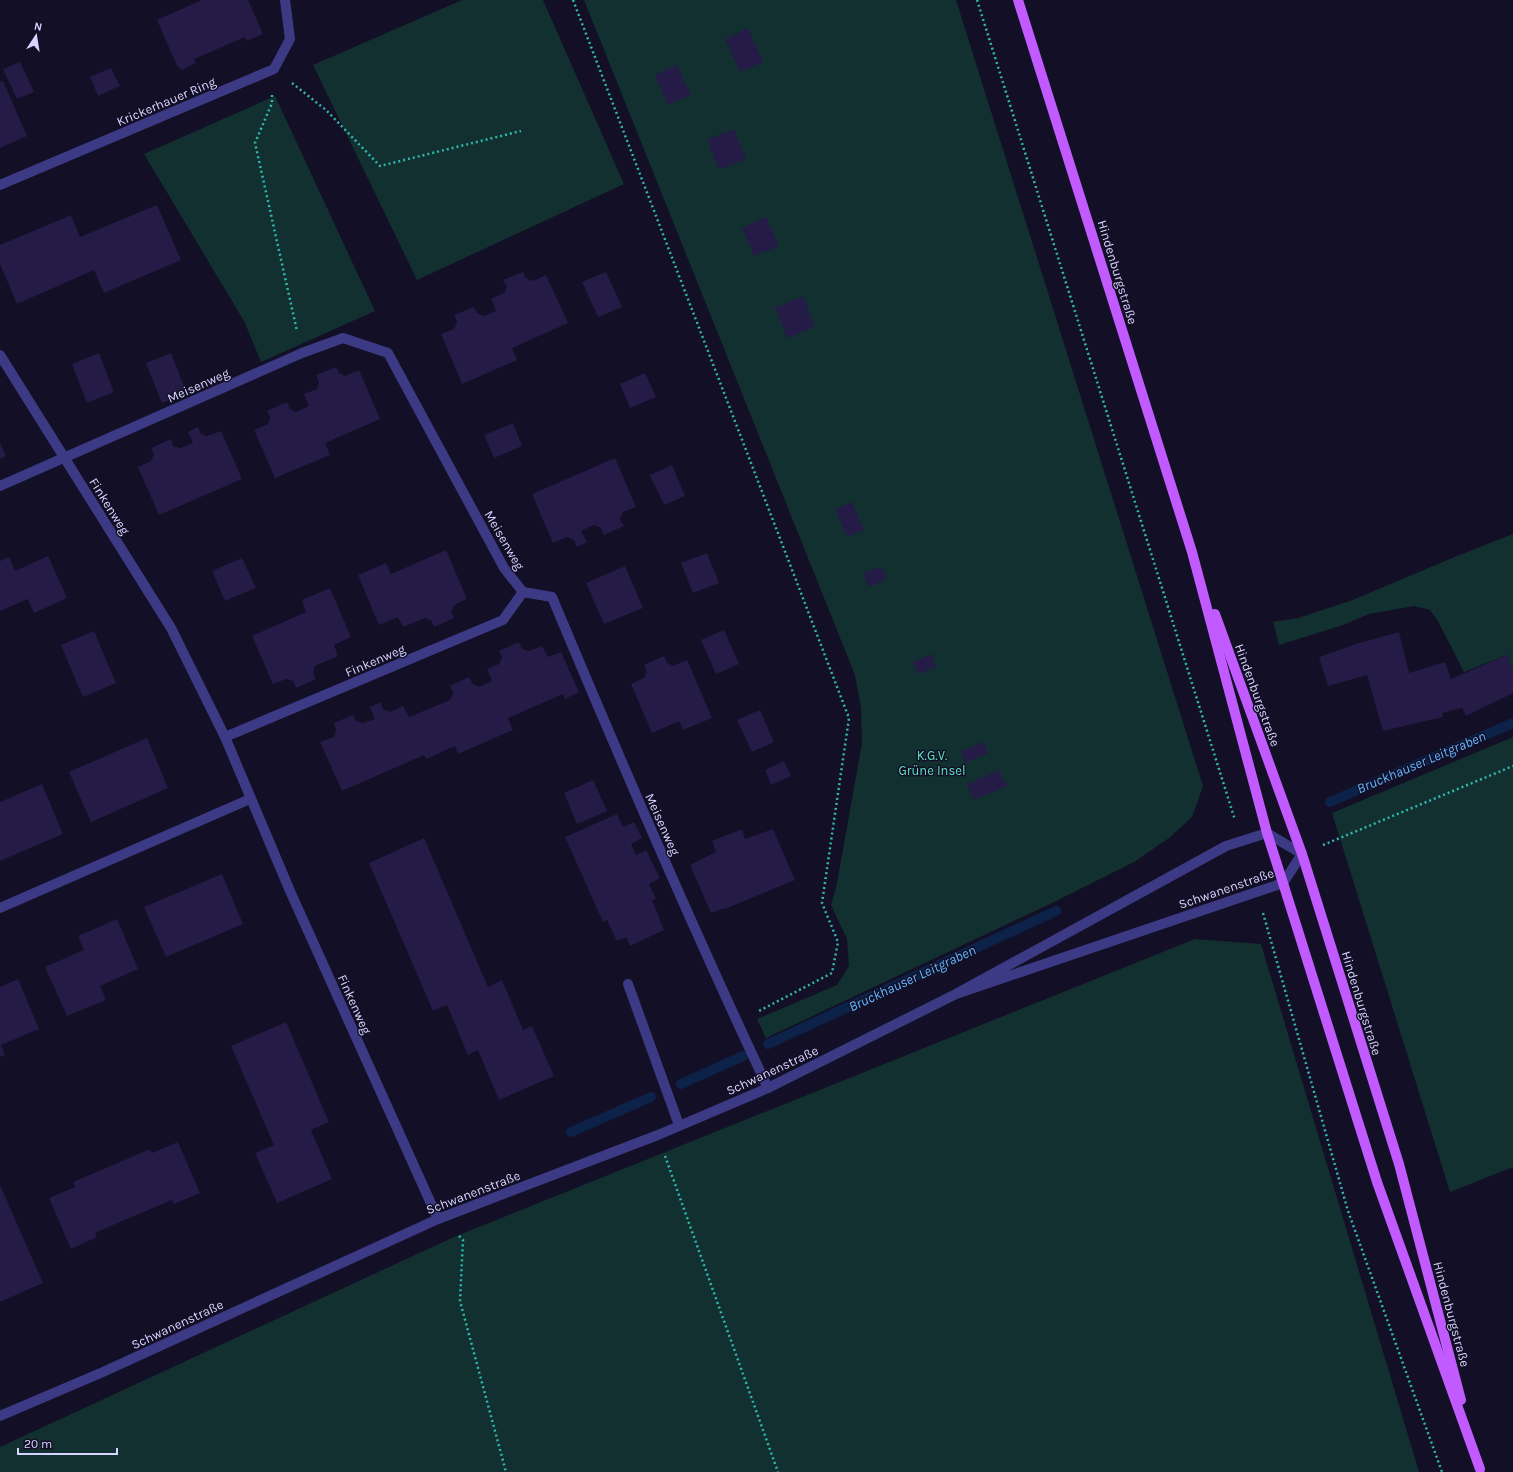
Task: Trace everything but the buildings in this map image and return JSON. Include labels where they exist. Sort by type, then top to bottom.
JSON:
[{"type":"main road","name":"Hindenburgstraße","points":[[1018,0],[1192,552],[1302,854],[1399,1164],[1480,1471]]},
{"type":"main road","name":"Hindenburgstraße","points":[[1192,552],[1267,833],[1377,1182],[1480,1471]]},
{"type":"street","points":[[274,69],[290,39],[285,0]]},
{"type":"street","name":"Krickerhauer Ring","points":[[0,185],[274,69]]},
{"type":"street","name":"Meisenweg","points":[[64,458],[302,354],[343,338],[388,352],[504,568],[523,592],[552,597],[603,720],[737,1022],[768,1088]]},
{"type":"street","name":"Finkenweg","points":[[0,355],[171,628],[225,737],[290,891],[438,1218]]},
{"type":"street","points":[[0,486],[64,458]]},
{"type":"street","name":"Finkenweg","points":[[225,737],[503,620],[523,592]]},
{"type":"street","points":[[0,908],[250,799]]},
{"type":"street","points":[[1267,833],[1302,854]]},
{"type":"street","name":"Schwanenstraße","points":[[0,1416],[110,1369],[438,1218],[658,1134],[768,1088],[956,994],[1226,846],[1267,833]]},
{"type":"street","name":"Schwanenstraße","points":[[956,994],[1283,883],[1302,854]]},
{"type":"street","points":[[628,984],[679,1125]]},
{"type":"path","points":[[573,0],[849,718],[822,903],[838,942],[832,972],[737,1022]]},
{"type":"path","points":[[977,0],[1242,841]]},
{"type":"path","points":[[274,69],[326,110],[380,166],[521,132]]},
{"type":"path","points":[[274,69],[272,103],[255,143],[302,354]]},
{"type":"path","points":[[1302,854],[1513,766]]},
{"type":"path","points":[[1257,891],[1348,1211],[1442,1472]]},
{"type":"path","points":[[658,1134],[778,1472]]},
{"type":"path","points":[[438,1218],[463,1240],[460,1301],[506,1472]]},
{"type":"green space","points":[[462,0],[543,0],[624,184],[417,280],[313,65]]},
{"type":"green space","name":"K.G.V. Grüne Insel","points":[[584,0],[956,0],[1203,786],[1192,817],[1169,838],[1134,862],[1050,904],[766,1038],[757,1019],[837,985],[849,966],[847,939],[831,905],[837,883],[862,743],[861,708],[855,675]]},
{"type":"green space","points":[[275,96],[375,311],[261,362],[244,321],[144,154]]},
{"type":"green space","points":[[1513,534],[1513,671],[1507,655],[1464,672],[1438,621],[1430,610],[1414,606],[1369,614],[1343,625],[1279,645],[1273,622],[1298,618],[1350,601]]},
{"type":"green space","points":[[1513,737],[1513,1167],[1450,1192],[1332,813]]},
{"type":"green space","points":[[1195,939],[1261,944],[1419,1472],[0,1472],[0,1447],[454,1237]]},
{"type":"waterway","name":"Bruckhauser Leitgraben","points":[[1330,802],[1513,723]]},
{"type":"waterway","name":"Bruckhauser Leitgraben","points":[[768,1044],[1056,911]]},
{"type":"waterway","name":"Bruckhauser Leitgraben","points":[[681,1084],[743,1056]]},
{"type":"waterway","name":"Bruckhauser Leitgraben","points":[[571,1132],[651,1097]]}]
